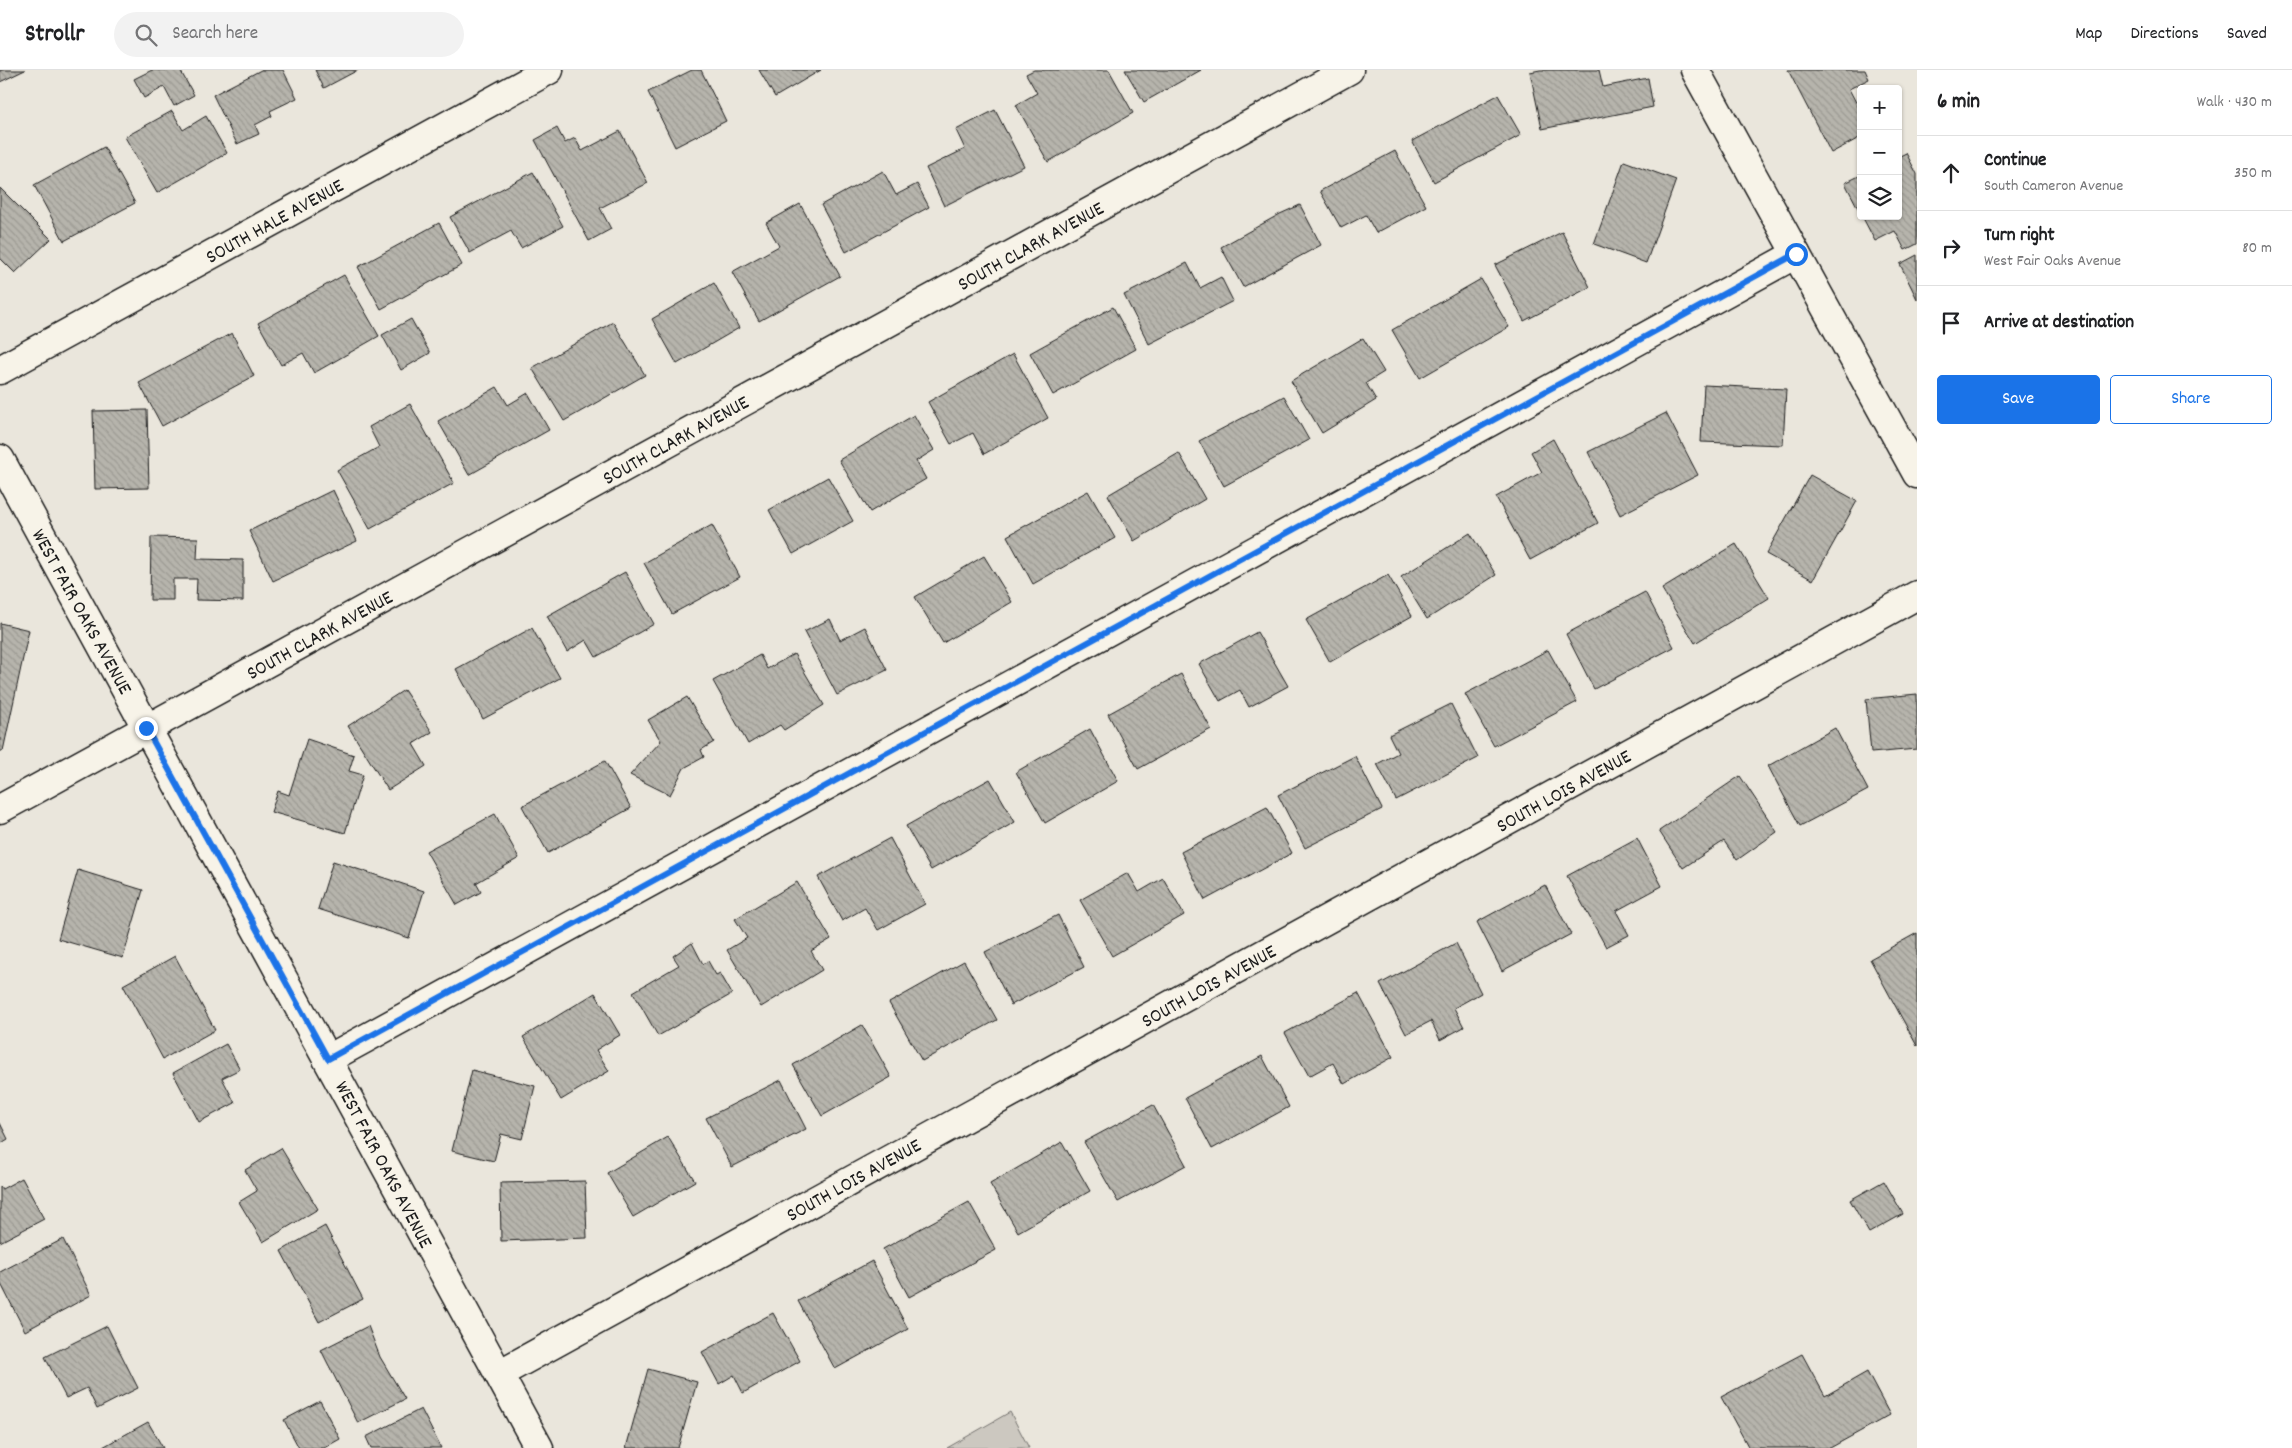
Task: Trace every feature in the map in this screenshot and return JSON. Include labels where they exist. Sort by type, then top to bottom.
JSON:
[{"type":"street","name":"SOUTH HALE AVENUE","points":[[0,370],[549,70]]},
{"type":"street","name":"SOUTH CLARK AVENUE","points":[[0,809],[1349,70]]},
{"type":"street","points":[[1695,70],[1917,474]]},
{"type":"street","points":[[328,1059],[1796,254]]},
{"type":"street","name":"WEST FAIR OAKS AVENUE","points":[[0,459],[539,1448]]},
{"type":"street","name":"SOUTH LOIS AVENUE","points":[[499,1374],[1917,596]]},
{"type":"shaded area","points":[[1010,1412],[1029,1448],[947,1448]]},
{"type":"building","points":[[0,70],[25,70],[0,82]]},
{"type":"building","points":[[152,70],[180,70],[194,95],[174,106],[164,87],[144,98],[134,79]]},
{"type":"building","points":[[261,70],[283,70],[297,98],[270,111],[272,116],[255,125],[259,134],[237,144],[213,95]]},
{"type":"building","points":[[315,70],[358,70],[324,88]]},
{"type":"building","points":[[692,70],[701,70],[726,121],[675,147],[648,92]]},
{"type":"building","points":[[759,70],[821,70],[775,97]]},
{"type":"building","points":[[1034,70],[1109,70],[1133,113],[1048,162],[1016,105],[1037,93],[1026,74]]},
{"type":"building","points":[[1125,70],[1201,70],[1144,102]]},
{"type":"building","points":[[1540,70],[1599,70],[1603,87],[1648,78],[1653,107],[1542,129],[1530,72]]},
{"type":"building","points":[[1788,70],[1865,70],[1869,79],[1849,89],[1857,104],[1857,139],[1831,153]]},
{"type":"building","points":[[1498,95],[1521,135],[1434,182],[1412,141]]},
{"type":"building","points":[[995,110],[1024,166],[944,206],[926,168],[965,149],[956,130]]},
{"type":"building","points":[[172,111],[183,130],[206,116],[227,153],[157,193],[125,137]]},
{"type":"building","points":[[557,128],[565,143],[575,138],[582,151],[620,131],[648,183],[600,208],[611,229],[589,241],[535,140]]},
{"type":"building","points":[[104,147],[135,203],[64,241],[34,185]]},
{"type":"building","points":[[1395,151],[1426,206],[1376,233],[1366,215],[1341,228],[1320,191]]},
{"type":"building","points":[[1906,153],[1917,174],[1917,244],[1905,250],[1895,231],[1875,241],[1864,220],[1902,220],[1902,155]]},
{"type":"building","points":[[1624,161],[1676,180],[1646,263],[1594,244]]},
{"type":"building","points":[[883,171],[896,195],[917,184],[929,207],[846,252],[821,205]]},
{"type":"building","points":[[533,172],[563,226],[521,248],[511,231],[470,253],[450,217]]},
{"type":"building","points":[[1857,177],[1857,206],[1845,183]]},
{"type":"building","points":[[0,188],[51,239],[15,273],[0,258]]},
{"type":"building","points":[[800,204],[840,276],[759,321],[732,272],[779,246],[766,223]]},
{"type":"building","points":[[1300,205],[1321,245],[1243,287],[1221,247]]},
{"type":"building","points":[[439,223],[462,265],[381,309],[358,267]]},
{"type":"building","points":[[1562,232],[1590,287],[1524,321],[1495,265]]},
{"type":"building","points":[[1917,255],[1917,299],[1900,264]]},
{"type":"building","points":[[1187,263],[1200,288],[1221,277],[1233,301],[1149,344],[1124,295]]},
{"type":"building","points":[[344,275],[379,336],[314,373],[303,353],[281,365],[258,323]]},
{"type":"building","points":[[1481,279],[1509,327],[1420,378],[1392,330]]},
{"type":"building","points":[[714,283],[739,328],[677,364],[652,319]]},
{"type":"building","points":[[1113,307],[1136,349],[1053,395],[1030,353]]},
{"type":"building","points":[[411,319],[430,353],[401,370],[382,335]]},
{"type":"building","points":[[613,322],[645,375],[564,421],[532,368]]},
{"type":"building","points":[[232,333],[254,376],[162,426],[139,383]]},
{"type":"building","points":[[1363,338],[1384,372],[1366,383],[1376,400],[1322,433],[1291,381]]},
{"type":"building","points":[[1013,354],[1048,418],[984,454],[973,433],[951,444],[928,402]]},
{"type":"building","points":[[1704,385],[1786,389],[1783,445],[1701,442]]},
{"type":"building","points":[[497,387],[508,405],[528,393],[549,430],[469,475],[438,421]]},
{"type":"building","points":[[1284,396],[1309,440],[1224,486],[1199,441]]},
{"type":"building","points":[[410,404],[454,483],[370,529],[337,470],[379,447],[369,427]]},
{"type":"building","points":[[147,410],[149,488],[95,489],[93,411]]},
{"type":"building","points":[[1666,413],[1698,475],[1620,515],[1588,452]]},
{"type":"building","points":[[914,415],[934,450],[916,461],[926,479],[870,512],[839,460]]},
{"type":"building","points":[[1553,439],[1598,523],[1530,560],[1496,497],[1542,472],[1531,452]]},
{"type":"building","points":[[1179,453],[1205,499],[1134,541],[1108,495]]},
{"type":"building","points":[[1810,475],[1857,501],[1813,580],[1766,554]]},
{"type":"building","points":[[828,477],[853,521],[793,554],[769,510]]},
{"type":"building","points":[[333,490],[357,541],[273,581],[249,531]]},
{"type":"building","points":[[1088,491],[1115,538],[1033,584],[1007,536]]},
{"type":"building","points":[[712,525],[740,577],[672,614],[644,563]]},
{"type":"building","points":[[1470,533],[1496,575],[1427,619],[1401,577]]},
{"type":"building","points":[[151,537],[198,538],[197,559],[243,560],[243,601],[196,600],[197,579],[173,579],[173,600],[150,600]]},
{"type":"building","points":[[1736,544],[1769,598],[1695,643],[1662,589]]},
{"type":"building","points":[[984,556],[1012,602],[943,643],[915,597]]},
{"type":"building","points":[[625,572],[654,624],[596,657],[586,640],[567,652],[547,616]]},
{"type":"building","points":[[1388,575],[1412,616],[1330,662],[1306,620]]},
{"type":"building","points":[[1645,592],[1674,647],[1594,689],[1566,634]]},
{"type":"building","points":[[830,619],[840,640],[865,627],[887,670],[837,695],[804,632]]},
{"type":"building","points":[[0,623],[29,630],[3,751],[0,751]]},
{"type":"building","points":[[532,628],[560,678],[483,719],[456,669]]},
{"type":"building","points":[[1257,632],[1288,686],[1249,707],[1240,690],[1220,701],[1199,664]]},
{"type":"building","points":[[1548,650],[1577,702],[1494,746],[1465,694]]},
{"type":"building","points":[[794,654],[824,705],[784,730],[780,725],[748,744],[713,681],[760,655],[767,669]]},
{"type":"building","points":[[1181,674],[1211,729],[1138,769],[1108,714]]},
{"type":"building","points":[[404,690],[432,732],[413,744],[426,766],[388,790],[348,726]]},
{"type":"building","points":[[1917,694],[1917,749],[1871,753],[1866,699]]},
{"type":"building","points":[[687,697],[714,742],[701,750],[704,757],[684,768],[670,795],[630,775],[661,741],[648,720]]},
{"type":"building","points":[[1451,704],[1478,758],[1396,800],[1377,764],[1398,753],[1389,735]]},
{"type":"building","points":[[1835,728],[1868,790],[1800,826],[1768,766]]},
{"type":"building","points":[[1090,729],[1118,781],[1045,823],[1016,772]]},
{"type":"building","points":[[307,739],[354,755],[349,771],[363,775],[345,833],[271,812],[278,791],[289,795]]},
{"type":"building","points":[[1355,756],[1382,809],[1305,848],[1278,795]]},
{"type":"building","points":[[605,761],[631,808],[548,853],[522,806]]},
{"type":"building","points":[[1740,776],[1777,832],[1737,860],[1724,841],[1683,868],[1659,831]]},
{"type":"building","points":[[990,779],[1015,822],[931,870],[906,826]]},
{"type":"building","points":[[1267,807],[1292,853],[1205,900],[1181,852]]},
{"type":"building","points":[[495,814],[519,858],[476,883],[481,892],[457,905],[426,851]]},
{"type":"building","points":[[890,838],[925,904],[878,930],[865,908],[842,921],[818,877]]},
{"type":"building","points":[[1637,838],[1662,886],[1616,911],[1629,935],[1606,947],[1567,876]]},
{"type":"building","points":[[333,861],[424,891],[409,938],[318,909]]},
{"type":"building","points":[[78,870],[143,890],[123,958],[58,939]]},
{"type":"building","points":[[1128,873],[1139,892],[1163,878],[1184,915],[1112,956],[1080,900]]},
{"type":"building","points":[[797,882],[831,939],[811,951],[822,970],[761,1007],[727,950],[747,938],[735,919]]},
{"type":"building","points":[[1545,885],[1571,934],[1502,971],[1477,922]]},
{"type":"building","points":[[1058,915],[1084,967],[1011,1005],[985,952]]},
{"type":"building","points":[[1917,933],[1917,1046],[1870,959]]},
{"type":"building","points":[[692,943],[703,964],[708,961],[716,975],[720,973],[732,994],[658,1036],[633,992],[679,965],[673,956]]},
{"type":"building","points":[[1456,943],[1481,993],[1454,1008],[1464,1027],[1440,1040],[1431,1021],[1406,1034],[1380,984]]},
{"type":"building","points":[[175,956],[215,1030],[163,1059],[123,985]]},
{"type":"building","points":[[964,961],[997,1020],[922,1061],[889,1003]]},
{"type":"building","points":[[595,993],[620,1035],[596,1050],[609,1071],[561,1100],[523,1037]]},
{"type":"building","points":[[1358,993],[1393,1057],[1344,1084],[1333,1063],[1309,1076],[1285,1033]]},
{"type":"building","points":[[862,1025],[891,1077],[822,1116],[793,1065]]},
{"type":"building","points":[[226,1044],[240,1069],[222,1078],[235,1103],[199,1122],[173,1073]]},
{"type":"building","points":[[1262,1056],[1289,1107],[1212,1149],[1185,1098]]},
{"type":"building","points":[[472,1070],[535,1086],[522,1139],[501,1134],[494,1161],[452,1151]]},
{"type":"building","points":[[781,1080],[806,1129],[732,1167],[706,1118]]},
{"type":"building","points":[[1153,1105],[1186,1165],[1118,1202],[1084,1142]]},
{"type":"building","points":[[0,1123],[8,1139],[0,1144]]},
{"type":"building","points":[[668,1137],[695,1181],[633,1217],[607,1173]]},
{"type":"building","points":[[1062,1142],[1090,1191],[1018,1232],[990,1184]]},
{"type":"building","points":[[281,1148],[318,1209],[263,1242],[239,1202],[257,1191],[245,1170]]},
{"type":"building","points":[[22,1178],[44,1219],[0,1242],[0,1186],[2,1189]]},
{"type":"building","points":[[585,1181],[587,1238],[501,1241],[500,1183]]},
{"type":"building","points":[[1884,1181],[1903,1214],[1869,1233],[1850,1200]]},
{"type":"building","points":[[969,1202],[996,1250],[909,1297],[883,1249]]},
{"type":"building","points":[[325,1226],[363,1299],[319,1322],[281,1251]]},
{"type":"building","points":[[63,1239],[91,1295],[25,1331],[0,1282],[0,1272]]},
{"type":"building","points":[[872,1261],[908,1329],[835,1369],[798,1301]]},
{"type":"building","points":[[773,1313],[800,1361],[743,1393],[734,1375],[719,1384],[702,1352]]},
{"type":"building","points":[[107,1326],[138,1388],[97,1409],[87,1388],[66,1398],[45,1357]]},
{"type":"building","points":[[368,1326],[380,1357],[405,1399],[358,1423],[321,1350]]},
{"type":"building","points":[[1802,1354],[1825,1396],[1867,1372],[1890,1415],[1830,1448],[1749,1448],[1721,1397]]},
{"type":"building","points":[[648,1369],[697,1382],[678,1448],[626,1448]]},
{"type":"building","points":[[320,1401],[340,1439],[324,1448],[299,1448],[284,1420]]},
{"type":"building","points":[[421,1409],[441,1448],[371,1448],[366,1437]]},
{"type":"building","points":[[148,1422],[163,1448],[101,1448]]},
{"type":"route","points":[[146,728],[328,1059],[1796,254]]}]
